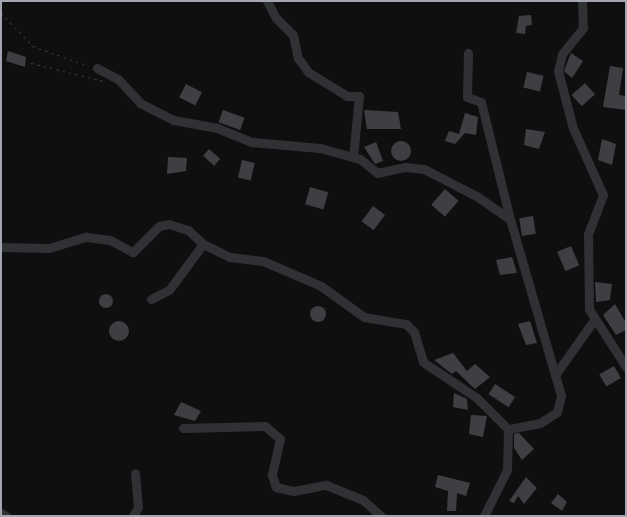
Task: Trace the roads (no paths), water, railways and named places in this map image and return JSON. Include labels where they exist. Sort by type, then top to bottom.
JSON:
[{"type":"street","points":[[267,1],[276,18],[293,35],[298,58],[308,72],[347,96],[359,96],[354,157]]},
{"type":"street","points":[[582,1],[583,28],[562,54],[558,71],[571,121],[603,195],[586,244],[594,320],[626,367]]},
{"type":"street","points":[[468,53],[467,97],[481,102],[510,219],[562,396],[556,412],[540,423],[508,429]]},
{"type":"street","points":[[97,68],[118,79],[146,107],[188,125],[217,128],[252,142],[297,143],[354,157],[377,173],[405,167],[435,173],[510,219]]},
{"type":"street","points":[[1,247],[49,248],[89,237],[110,240],[134,252],[159,226],[169,224],[188,230],[204,244],[230,257],[274,265],[321,286],[364,317],[406,324],[414,332],[423,362],[477,398],[508,429],[507,470],[484,516]]},
{"type":"street","points":[[151,299],[169,290],[204,244]]},
{"type":"street","points":[[555,375],[594,320]]},
{"type":"street","points":[[182,428],[265,426],[280,440],[272,475],[276,487],[294,491],[326,485],[363,500],[382,516]]},
{"type":"street","points":[[133,516],[138,507],[135,473]]},
{"type":"street","points":[[1,513],[6,516]]}]
